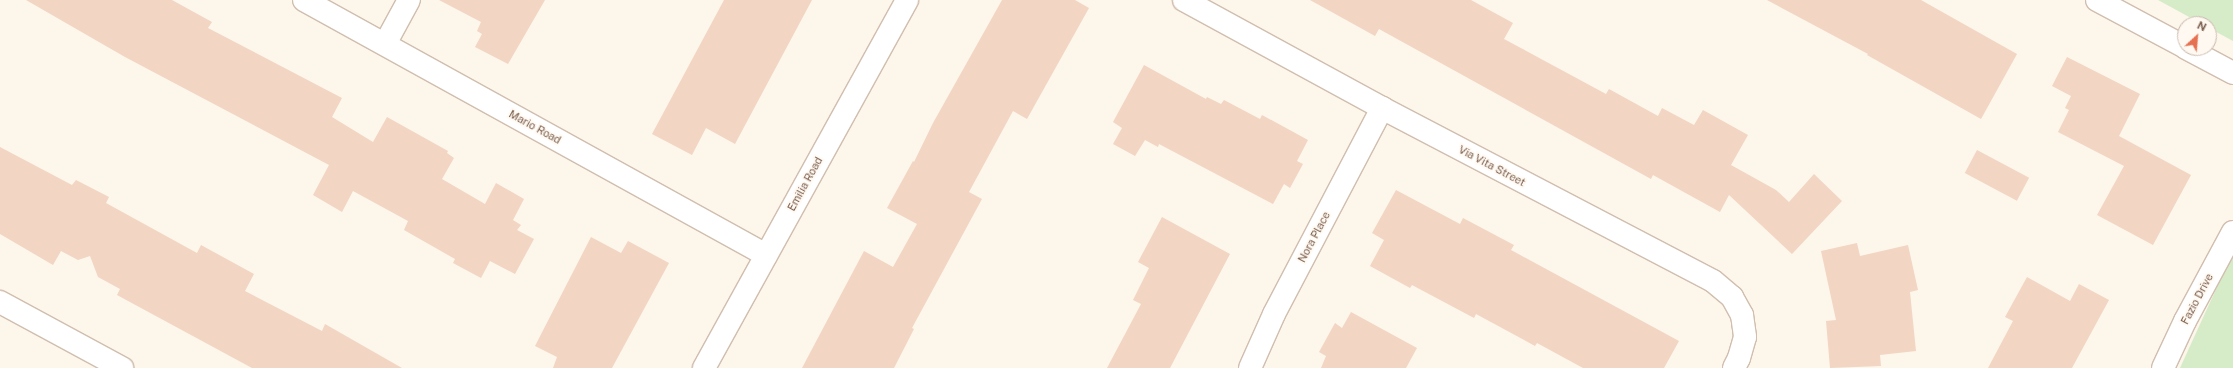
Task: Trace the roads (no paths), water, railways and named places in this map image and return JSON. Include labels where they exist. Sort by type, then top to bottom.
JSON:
[{"type":"street","name":"Mario Road","points":[[304,0],[766,255]]},
{"type":"street","points":[[385,44],[409,0]]},
{"type":"street","name":"Emilia Road","points":[[704,368],[907,0]]},
{"type":"street","name":"Via Vita Street","points":[[1184,0],[1382,108],[1713,281],[1732,297],[1742,315],[1744,337],[1739,358],[1734,368]]},
{"type":"street","points":[[2097,0],[2177,43]]},
{"type":"street","points":[[2201,56],[2233,73]]},
{"type":"street","name":"Nora Place","points":[[1250,368],[1274,314],[1382,108]]},
{"type":"street","name":"Fazio Drive","points":[[2163,368],[2185,321],[2233,232]]},
{"type":"street","points":[[0,302],[122,368]]}]
